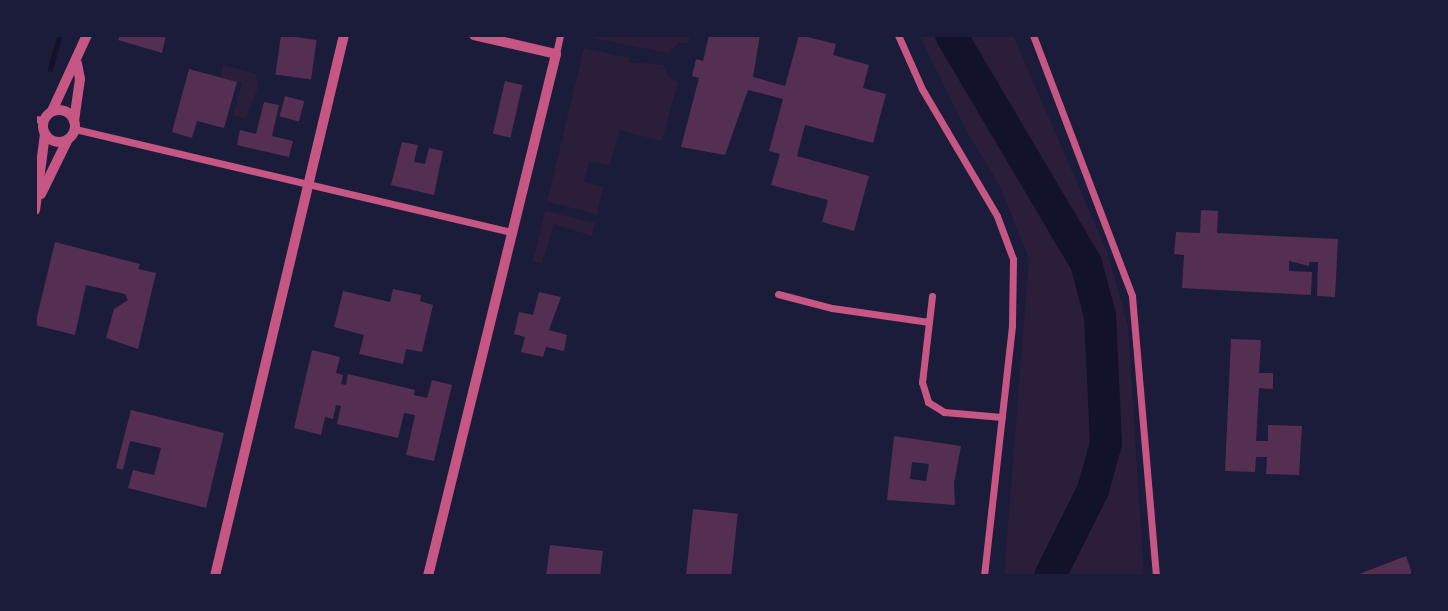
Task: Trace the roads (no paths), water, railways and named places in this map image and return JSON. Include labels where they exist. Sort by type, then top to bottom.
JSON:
[{"type":"street","points":[[68,139],[53,141],[45,134],[39,120],[52,111],[78,63],[87,35]]},
{"type":"street","points":[[215,576],[344,35]]},
{"type":"street","points":[[474,35],[556,54]]},
{"type":"street","points":[[428,576],[560,35]]},
{"type":"street","points":[[898,35],[922,89],[1009,241],[1016,280],[984,576]]},
{"type":"street","points":[[1033,35],[1132,296],[1156,576]]},
{"type":"street","points":[[36,205],[75,125],[80,89],[78,63]]},
{"type":"street","points":[[52,111],[65,111],[75,125],[308,187],[511,232]]},
{"type":"street","points":[[36,205],[45,134]]},
{"type":"street","points":[[778,294],[832,308],[929,322]]},
{"type":"street","points":[[932,296],[922,382],[928,402],[944,412],[1002,417]]},
{"type":"waterway","points":[[50,69],[60,35]]},
{"type":"waterway","points":[[951,35],[1086,263],[1100,316],[1106,443],[1093,490],[1050,576]]}]
